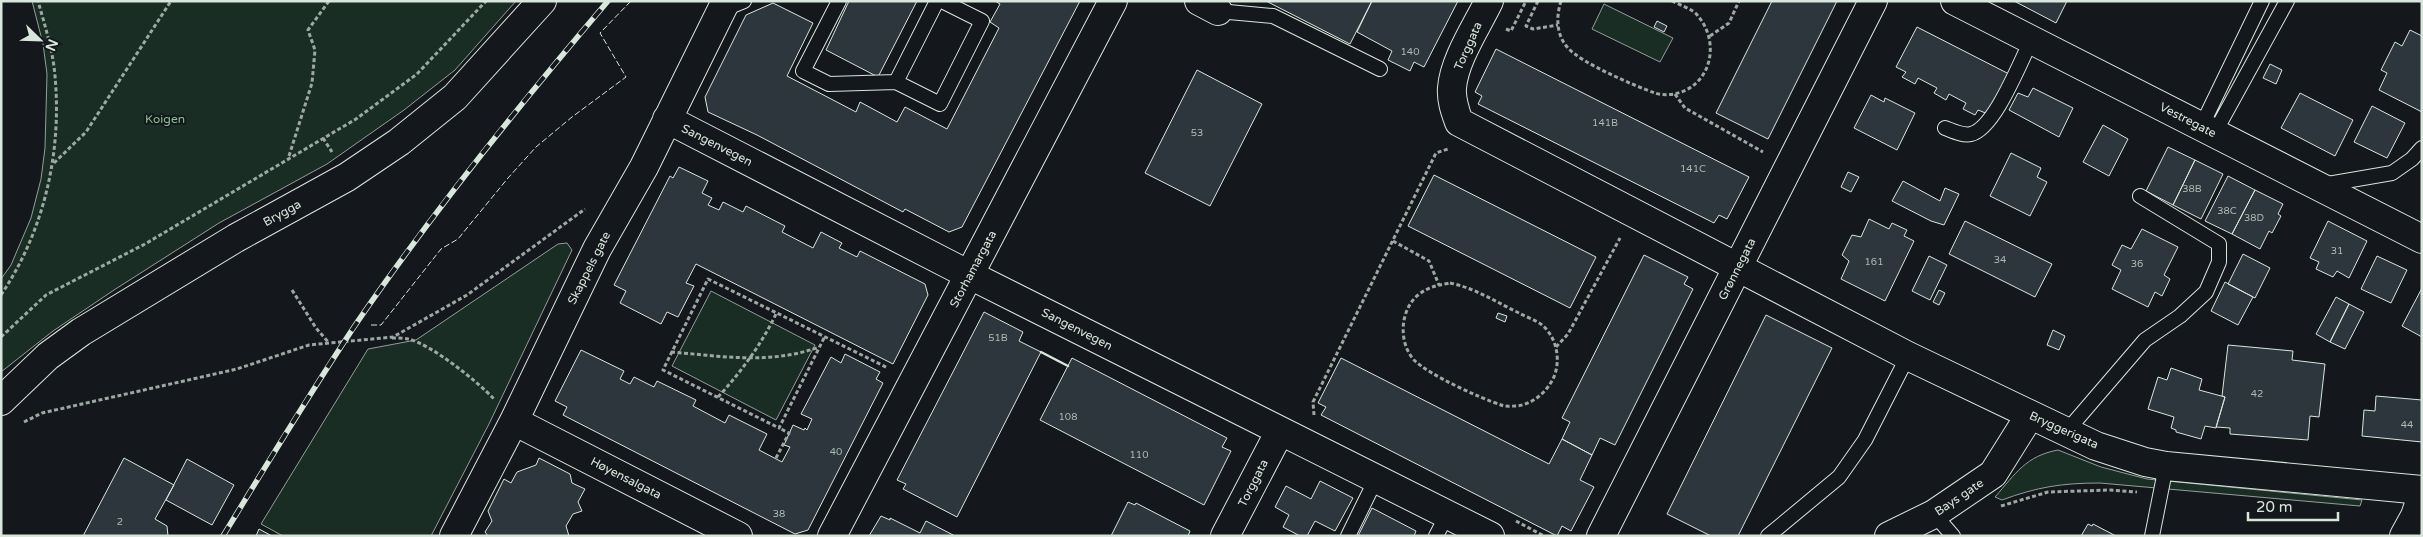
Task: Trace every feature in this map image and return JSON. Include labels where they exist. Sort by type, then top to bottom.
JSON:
[{"type":"street","name":"Brygga","points":[[1,401],[48,356],[82,332],[236,238],[347,177],[399,142],[455,97],[542,1]]},
{"type":"street","name":"Storhamargata","points":[[832,536],[1113,1]]},
{"type":"street","name":"Torggata","points":[[1456,135],[1452,87],[1457,66],[1489,1]]},
{"type":"street","name":"Grønnegata","points":[[1601,536],[1873,1]]},
{"type":"street","name":"Vestregate","points":[[1955,1],[2422,239]]},
{"type":"street","name":"Skappels gate","points":[[454,536],[514,421],[597,249],[731,4]]},
{"type":"street","name":"Sangenvegen","points":[[667,120],[969,275],[1376,479],[1442,525],[1499,527]]},
{"type":"street","name":"Bryggerigata","points":[[1456,135],[1633,214],[1908,356],[2066,432],[2121,455],[2166,466],[2422,490]]},
{"type":"street","name":"Bays gate","points":[[1889,536],[1934,514],[1993,474],[2030,415]]},
{"type":"street","name":"Høyensalgata","points":[[514,421],[738,536]]},
{"type":"street","name":"Torggata","points":[[1225,536],[1280,431]]},
{"type":"street","points":[[2404,536],[2415,516],[2422,494]]},
{"type":"lane","points":[[839,1],[803,71],[829,84],[896,82],[940,104],[982,21],[942,1]]},
{"type":"lane","points":[[896,82],[937,1]]},
{"type":"lane","points":[[2208,130],[2262,1]]},
{"type":"lane","points":[[2208,130],[2287,1]]},
{"type":"lane","points":[[1208,6],[1273,16],[1380,69]]},
{"type":"lane","points":[[1945,128],[1962,134],[1972,134],[1982,128],[1994,114],[2031,41]]},
{"type":"lane","points":[[2316,186],[2392,173],[2412,159],[2422,148]]},
{"type":"lane","points":[[2066,432],[2145,340],[2180,316],[2206,292],[2219,262],[2219,244],[2140,196]]},
{"type":"lane","points":[[1768,536],[1839,477],[1866,440],[1908,356]]},
{"type":"lane","points":[[2152,536],[2166,466]]},
{"type":"lane","points":[[1348,536],[1376,479]]},
{"type":"lane","points":[[1934,514],[1953,536]]},
{"type":"path","points":[[1,296],[15,275],[32,238],[54,164],[55,76],[38,1]]},
{"type":"path","points":[[54,164],[86,132],[171,1]]},
{"type":"path","points":[[289,157],[312,83],[315,50],[308,30],[330,1]]},
{"type":"path","points":[[1,337],[46,295],[145,244],[356,119],[417,74],[486,1]]},
{"type":"path","points":[[1538,1],[1526,26],[1532,29],[1558,25]]},
{"type":"path","points":[[1561,1],[1557,14],[1559,32],[1567,47],[1580,58],[1657,94],[1675,94],[1691,87],[1700,78],[1708,67],[1711,55],[1710,36],[1697,14],[1672,1]]},
{"type":"path","points":[[1710,36],[1729,23],[1740,1]]},
{"type":"path","points":[[1675,94],[1685,108],[1770,156]]},
{"type":"path","points":[[1322,421],[1314,417],[1313,402],[1436,153],[1456,135]]},
{"type":"path","points":[[18,425],[42,413],[237,369],[309,345],[393,337],[467,295],[590,205]]},
{"type":"path","points":[[1556,347],[1568,334],[1633,214]]},
{"type":"path","points":[[1393,241],[1429,261],[1438,285]]},
{"type":"path","points":[[776,458],[788,433],[663,370],[708,280],[889,369]]},
{"type":"path","points":[[1450,283],[1467,286],[1543,326],[1556,347],[1558,366],[1554,379],[1536,399],[1520,406],[1503,406],[1426,370],[1413,358],[1405,343],[1403,326],[1408,309],[1418,295],[1438,285],[1450,283]]},
{"type":"path","points":[[292,290],[316,328],[329,343]]},
{"type":"path","points":[[718,398],[750,359],[776,314]]},
{"type":"path","points":[[384,338],[408,339],[432,350],[482,387],[514,421]]},
{"type":"path","points":[[779,428],[824,338]]},
{"type":"path","points":[[671,352],[750,359],[792,355],[819,346]]},
{"type":"path","points":[[1969,489],[1997,507],[2048,492],[2110,490],[2161,495]]},
{"type":"path","points":[[1499,527],[1544,536]]},
{"type":"green space","name":"Koigen","points":[[32,1],[516,1],[455,70],[404,110],[327,164],[219,223],[114,290],[53,331],[1,372],[1,279],[11,265],[31,218],[41,179],[45,148],[47,74],[43,44]]},
{"type":"green space","points":[[1604,4],[1673,38],[1660,62],[1592,29]]},
{"type":"green space","points":[[567,243],[572,250],[489,424],[431,536],[283,536],[261,524],[368,349],[416,340],[558,244]]},
{"type":"green space","points":[[711,291],[815,345],[776,420],[672,366]]},
{"type":"green space","points":[[2058,450],[2101,467],[2147,479],[2362,500],[2360,506],[2100,483],[2050,487],[2002,500],[1995,497],[2016,473],[2030,461],[2038,456]]},
{"type":"building","points":[[849,1],[917,1],[878,77],[826,50]]},
{"type":"building","points":[[995,1],[1080,1],[962,227],[949,232],[905,209],[903,212],[757,135],[708,112],[705,97],[746,15],[773,3],[813,23],[787,76],[856,112],[860,102],[897,122],[905,107],[947,129],[999,28],[990,22],[1000,4]]},
{"type":"building","points":[[1266,1],[1372,1],[1350,44]]},
{"type":"building","points":[[1372,1],[1458,1],[1424,67],[1414,62],[1410,71],[1388,60],[1392,51],[1357,32]]},
{"type":"building","points":[[1772,1],[1837,1],[1768,139],[1716,113]]},
{"type":"building","points":[[2014,1],[2067,1],[2056,23]]},
{"type":"building","points":[[1657,21],[1667,26],[1664,32],[1654,27]]},
{"type":"building","points":[[1917,27],[2009,74],[1988,114],[1978,110],[1975,115],[1963,109],[1966,103],[1949,94],[1946,100],[1934,93],[1937,88],[1918,78],[1915,84],[1902,77],[1906,72],[1896,67]]},
{"type":"building","points":[[2410,30],[2422,36],[2422,112],[2379,90],[2387,73],[2381,70],[2395,42],[2402,46]]},
{"type":"building","points":[[1496,49],[1749,177],[1727,219],[1719,215],[1714,223],[1478,104],[1482,96],[1475,92]]},
{"type":"building","points":[[2270,64],[2282,70],[2276,84],[2263,78]]},
{"type":"building","points":[[1197,70],[1262,104],[1210,206],[1145,173]]},
{"type":"building","points":[[2033,88],[2073,108],[2059,137],[2009,110],[2018,93],[2028,97]]},
{"type":"building","points":[[2300,93],[2353,120],[2335,156],[2281,128]]},
{"type":"building","points":[[1871,95],[1884,102],[1885,98],[1915,113],[1897,150],[1854,128]]},
{"type":"building","points":[[2372,106],[2405,123],[2387,158],[2354,142]]},
{"type":"building","points":[[2103,125],[2128,139],[2109,176],[2083,162]]},
{"type":"building","points":[[2168,147],[2195,160],[2173,205],[2146,191]]},
{"type":"building","points":[[2011,153],[2041,168],[2037,177],[2047,182],[2030,216],[1990,196]]},
{"type":"building","points":[[2195,160],[2223,174],[2201,219],[2173,205]]},
{"type":"building","points":[[679,167],[708,181],[702,193],[712,198],[708,205],[719,210],[723,202],[743,212],[746,206],[785,226],[782,232],[813,248],[821,232],[842,243],[839,248],[857,257],[860,251],[925,284],[928,295],[893,364],[696,264],[686,283],[694,286],[678,317],[667,312],[661,324],[620,303],[626,291],[614,285],[670,176],[673,178]]},
{"type":"building","points":[[1848,172],[1859,177],[1851,192],[1841,187]]},
{"type":"building","points":[[1434,175],[1596,257],[1570,308],[1408,226]]},
{"type":"building","points":[[2228,176],[2255,190],[2232,234],[2205,221]]},
{"type":"building","points":[[1903,181],[1940,201],[1945,188],[1959,194],[1944,225],[1931,221],[1892,201]]},
{"type":"building","points":[[2255,190],[2283,204],[2278,214],[2281,216],[2272,233],[2269,231],[2260,249],[2232,234]]},
{"type":"building","points":[[1869,219],[1889,229],[1892,223],[1907,230],[1904,236],[1914,241],[1885,301],[1841,279],[1849,261],[1842,255],[1852,235],[1861,237]]},
{"type":"building","points":[[1965,221],[2052,264],[2035,297],[1949,254]]},
{"type":"building","points":[[2328,221],[2367,241],[2349,278],[2337,271],[2333,277],[2316,269],[2319,262],[2310,258]]},
{"type":"building","points":[[2142,229],[2178,247],[2164,275],[2170,279],[2162,296],[2155,292],[2148,307],[2112,289],[2121,270],[2112,265],[2122,245],[2131,249]]},
{"type":"building","points":[[2243,254],[2270,268],[2255,298],[2228,284]]},
{"type":"building","points":[[1644,255],[1688,277],[1684,284],[1693,289],[1615,445],[1600,438],[1592,455],[1562,439],[1570,422],[1562,418]]},
{"type":"building","points":[[1929,256],[1947,265],[1930,300],[1912,291]]},
{"type":"building","points":[[2377,256],[2407,270],[2391,303],[2361,289]]},
{"type":"building","points":[[2225,282],[2253,297],[2238,325],[2211,311]]},
{"type":"building","points":[[2422,288],[2422,337],[2402,326]]},
{"type":"building","points":[[1939,290],[1945,293],[1939,305],[1933,302]]},
{"type":"building","points":[[2336,297],[2349,304],[2330,342],[2316,334]]},
{"type":"building","points":[[2349,304],[2364,312],[2345,349],[2330,342]]},
{"type":"building","points":[[984,312],[1023,332],[1019,341],[1041,352],[957,517],[903,489],[906,484],[897,480]]},
{"type":"building","points":[[1498,313],[1507,316],[1505,322],[1496,318]]},
{"type":"building","points":[[1766,315],[1832,348],[1738,536],[1711,536],[1667,514]]},
{"type":"building","points":[[2053,330],[2065,336],[2059,350],[2047,345]]},
{"type":"building","points":[[2228,345],[2293,351],[2292,360],[2325,364],[2319,417],[2310,416],[2308,440],[2230,434],[2230,428],[2216,427],[2225,397],[2222,396]]},
{"type":"building","points":[[581,350],[624,371],[620,379],[630,384],[634,377],[654,387],[657,381],[696,400],[693,406],[725,423],[729,415],[767,434],[759,450],[782,462],[790,447],[784,445],[793,425],[807,430],[812,419],[801,414],[831,357],[841,363],[845,354],[880,372],[876,379],[883,383],[808,530],[795,534],[563,415],[567,407],[555,401]]},
{"type":"building","points":[[1072,358],[1227,438],[1222,447],[1231,451],[1204,505],[1040,420]]},
{"type":"building","points":[[1341,358],[1549,464],[1562,439],[1592,455],[1580,480],[1594,487],[1571,531],[1562,526],[1557,536],[1321,415],[1326,407],[1318,403]]},
{"type":"building","points":[[2171,368],[2202,379],[2199,390],[2225,397],[2216,428],[2205,426],[2201,439],[2176,432],[2176,430],[2171,428],[2174,417],[2148,409],[2158,377],[2167,380]]},
{"type":"building","points":[[2376,396],[2422,400],[2422,442],[2362,436],[2364,410],[2375,411]]},
{"type":"building","points":[[124,458],[174,485],[155,519],[167,526],[168,536],[83,536]]},
{"type":"building","points":[[539,458],[570,474],[572,483],[585,489],[578,502],[582,511],[573,514],[566,526],[569,536],[488,536],[485,532],[492,521],[488,511],[504,479],[511,483],[517,472],[536,465]]},
{"type":"building","points":[[187,459],[234,485],[212,525],[166,500]]},
{"type":"building","points":[[1320,481],[1353,498],[1335,531],[1315,521],[1307,536],[1300,536],[1283,527],[1289,515],[1275,507],[1286,486],[1311,499]]},
{"type":"building","points":[[1128,502],[1135,505],[1136,503],[1190,531],[1188,536],[1111,536]]},
{"type":"building","points":[[1372,508],[1416,531],[1414,536],[1358,536]]},
{"type":"building","points":[[881,516],[890,520],[890,518],[920,533],[926,521],[955,536],[869,536]]},
{"type":"building","points":[[2088,524],[2092,526],[2093,524],[2116,536],[2081,536]]},
{"type":"building","points":[[259,529],[272,536],[256,536]]},
{"type":"railway","points":[[223,536],[323,374],[387,279],[479,158],[608,1]]},
{"type":"fence","points":[[371,325],[381,325],[441,249],[458,239],[536,147],[572,117],[626,77],[600,33],[631,1]]},
{"type":"wall","points":[[1041,352],[1068,366]]}]
